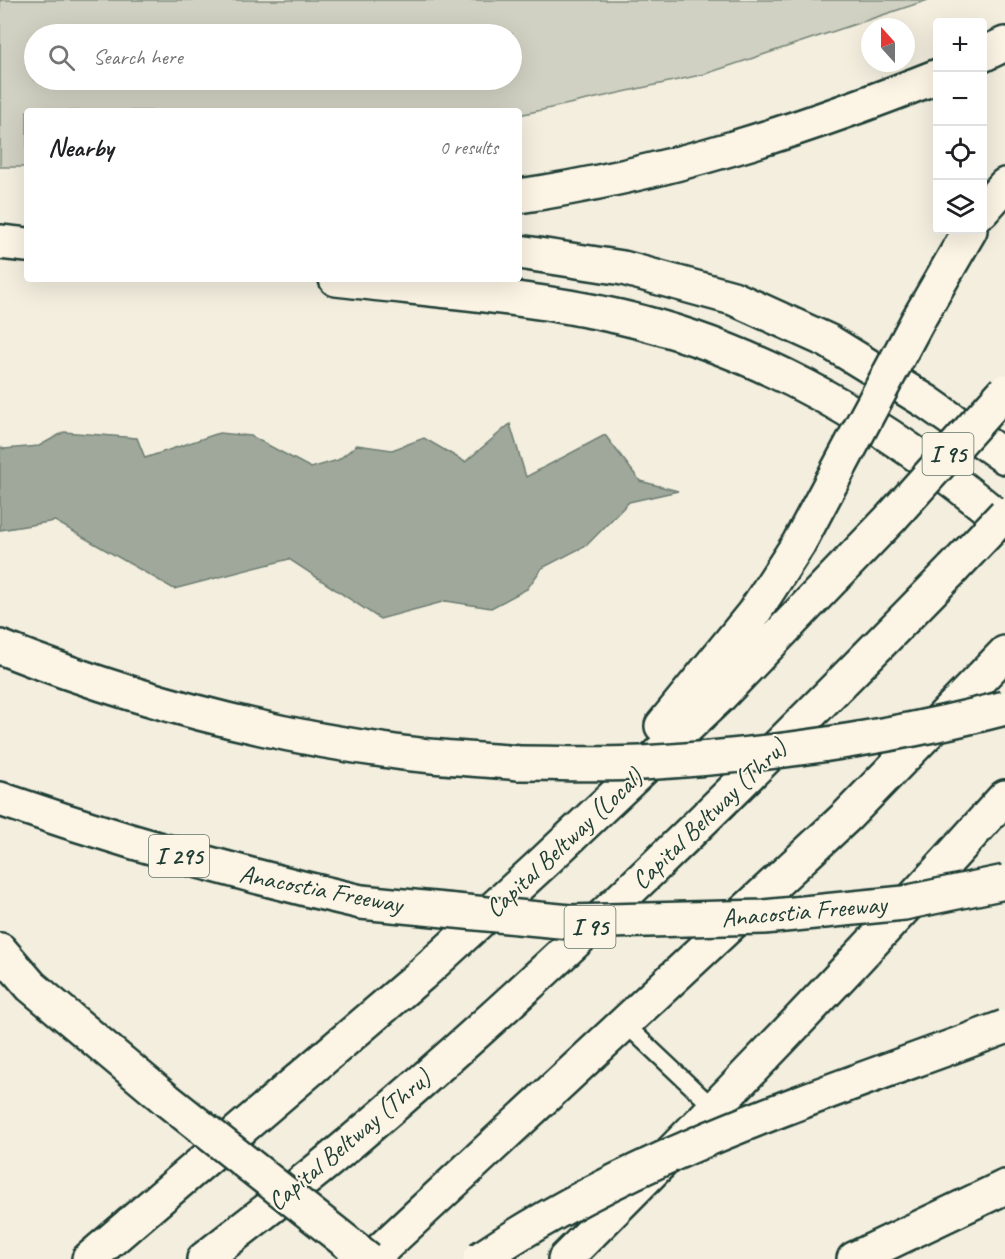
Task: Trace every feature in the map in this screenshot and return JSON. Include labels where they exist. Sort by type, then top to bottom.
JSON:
[{"type":"highway","points":[[987,53],[1005,44]]},
{"type":"highway","points":[[522,196],[572,189],[711,156],[837,116],[933,78]]},
{"type":"highway","points":[[987,205],[1005,185]]},
{"type":"highway","points":[[0,226],[24,226]]},
{"type":"highway","points":[[545,861],[639,754],[747,622],[799,543],[918,320],[968,234]]},
{"type":"highway","points":[[0,242],[24,245]]},
{"type":"highway","points":[[522,252],[623,268],[733,298],[828,341],[927,402],[1005,457]]},
{"type":"highway","points":[[363,282],[516,299],[620,317],[727,350],[811,388],[900,441],[1005,523]]},
{"type":"highway","name":"Capital Beltway (Local)","points":[[90,1258],[404,990],[720,696],[891,517],[1005,390]]},
{"type":"highway","name":"Capital Beltway (Thru)","points":[[204,1259],[348,1145],[555,961],[778,749],[1005,514]]},
{"type":"highway","points":[[0,647],[60,670],[184,708],[290,733],[397,752],[519,763],[640,763],[760,754],[870,738],[1005,708]]},
{"type":"highway","points":[[0,950],[31,986],[167,1100],[370,1259],[847,816],[1005,653]]},
{"type":"highway","points":[[565,1259],[715,1109],[923,889],[1005,797]]},
{"type":"highway","name":"Anacostia Freeway","points":[[0,799],[102,834],[193,861],[361,902],[570,922],[764,917],[904,903]]},
{"type":"highway","points":[[904,903],[1005,867]]},
{"type":"highway","points":[[904,903],[1005,882]]},
{"type":"highway","points":[[0,968],[31,986]]},
{"type":"highway","points":[[480,1259],[586,1196],[695,1143],[1005,1027]]},
{"type":"highway","points":[[854,1259],[1005,1187]]},
{"type":"lane","points":[[624,1023],[715,1109]]},
{"type":"shaded area","points":[[0,0],[928,0],[874,18],[861,18],[861,22],[705,74],[522,114],[522,108],[24,108],[24,167],[0,167]]},
{"type":"shaded area","points":[[510,424],[526,477],[605,435],[640,481],[678,491],[629,502],[587,545],[542,568],[527,589],[491,608],[446,601],[380,619],[289,559],[174,589],[55,521],[0,530],[0,447],[4,449],[39,446],[64,432],[137,438],[145,458],[219,433],[251,436],[311,468],[338,460],[357,445],[392,450],[424,438],[465,462]]}]
